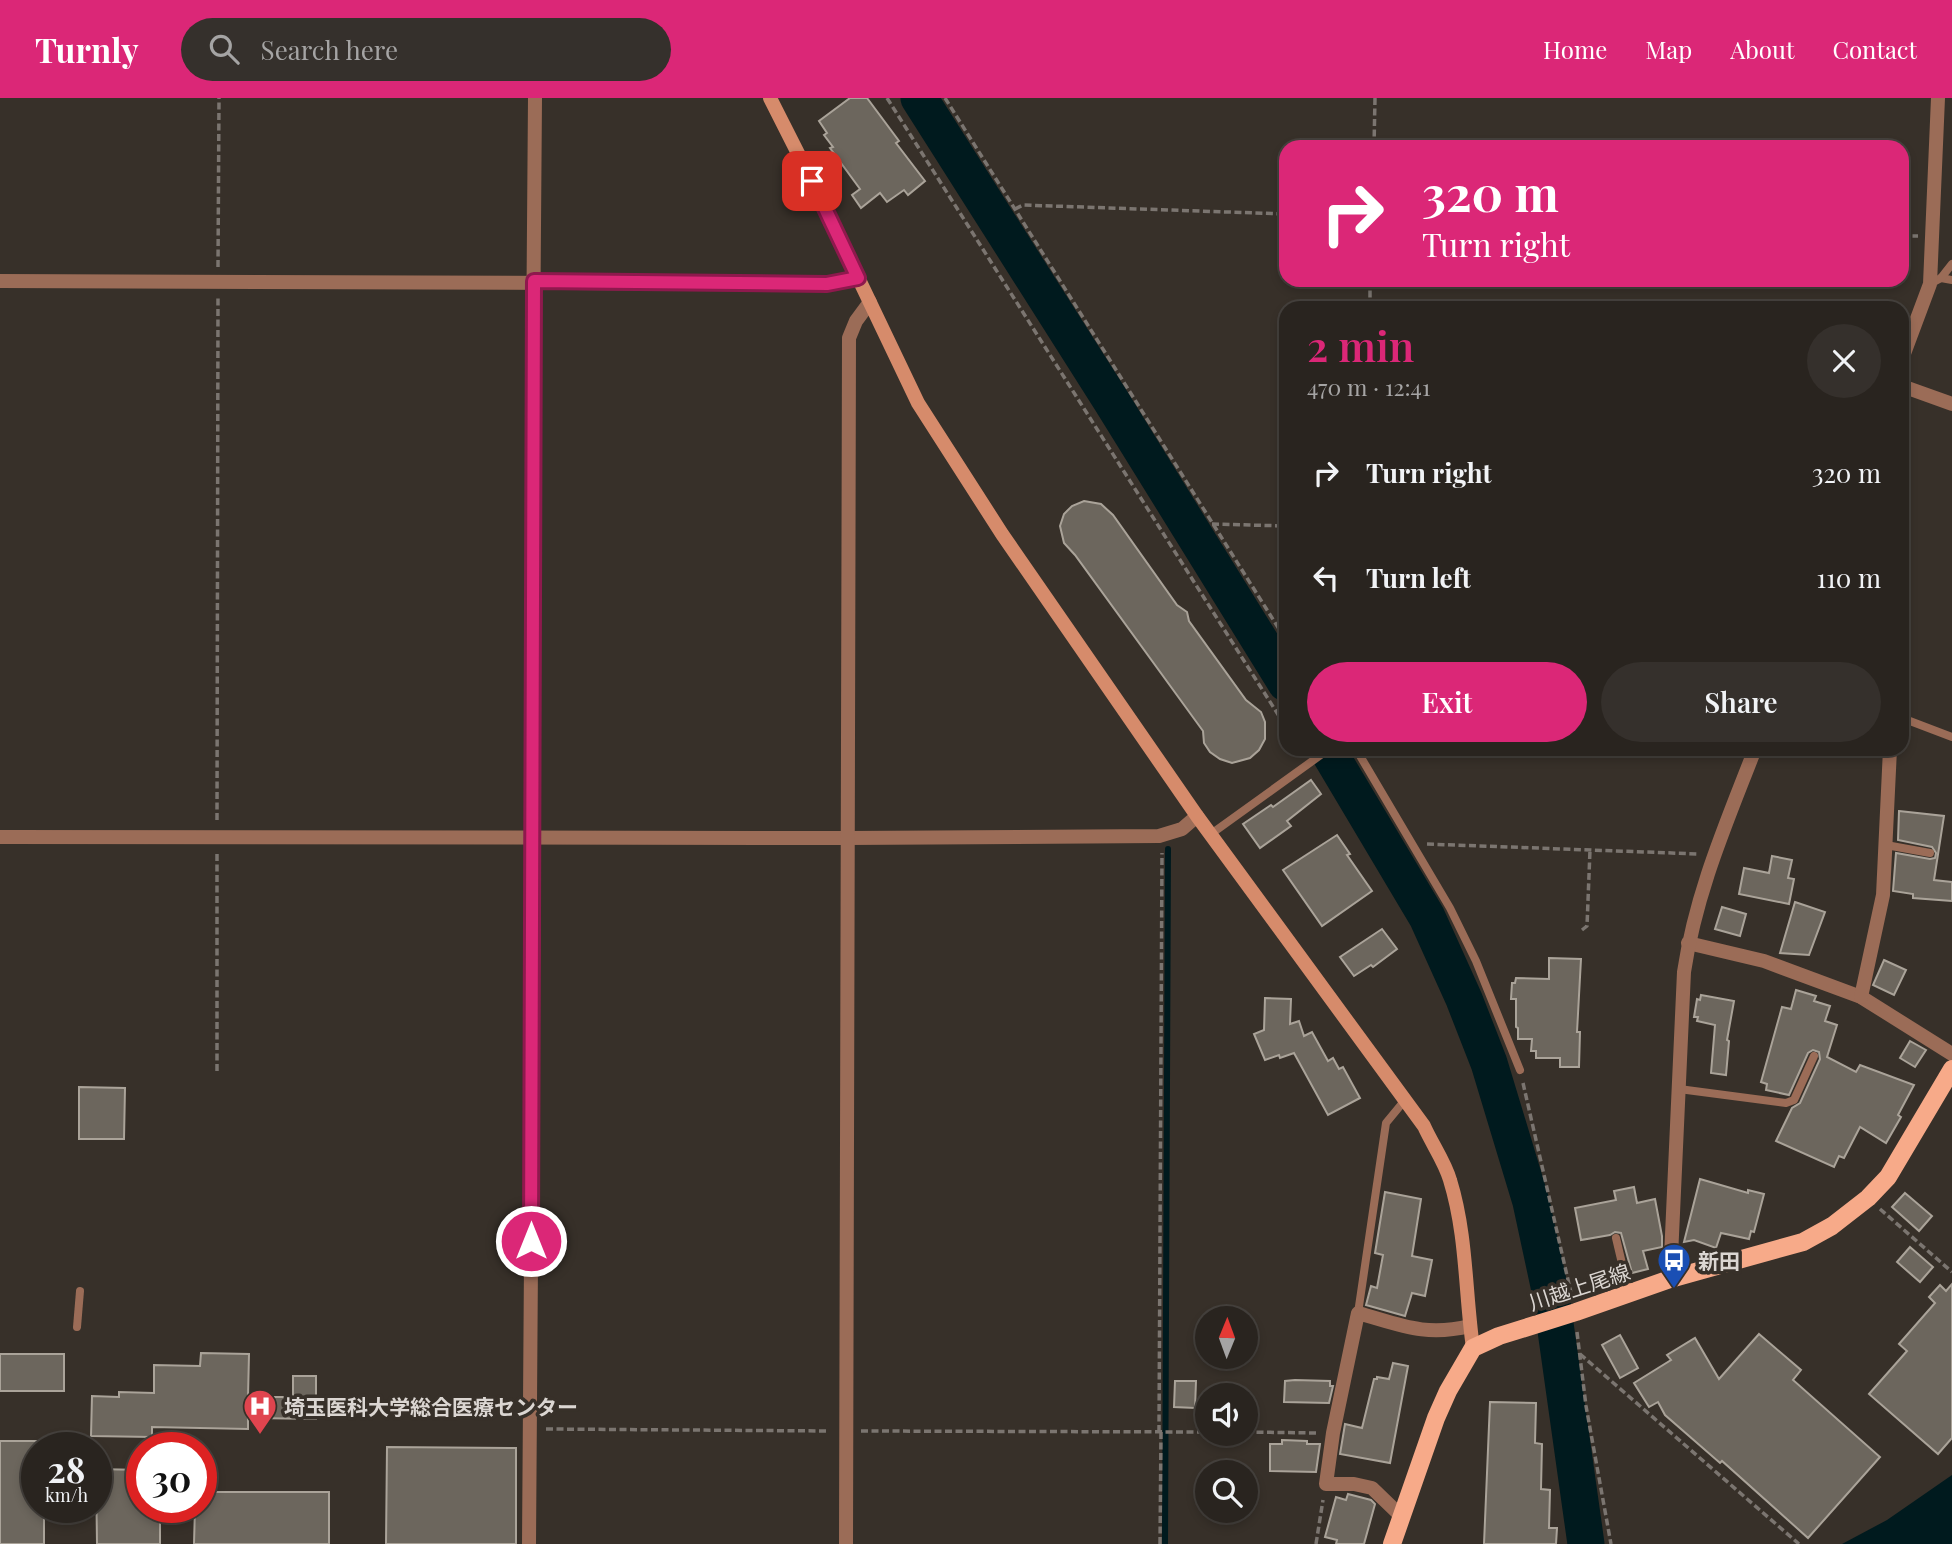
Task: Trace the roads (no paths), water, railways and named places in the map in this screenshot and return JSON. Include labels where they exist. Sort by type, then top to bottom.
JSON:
[{"type":"main road","name":"川越上尾線","points":[[1473,1348],[1486,1340],[1670,1279],[1803,1242],[1832,1226],[1868,1198],[1888,1177],[1952,1069]]},
{"type":"main road","points":[[1392,1544],[1448,1391],[1473,1348]]},
{"type":"street","points":[[529,1544],[535,98]]},
{"type":"street","points":[[770,98],[918,403],[1002,534],[1197,816],[1424,1126],[1450,1178],[1465,1250],[1473,1348]]},
{"type":"street","points":[[1909,343],[1936,281],[1938,98]]},
{"type":"street","points":[[0,281],[827,284],[858,278]]},
{"type":"street","points":[[846,1544],[849,338],[856,321],[870,302]]},
{"type":"street","points":[[1909,389],[1952,404]]},
{"type":"street","points":[[1670,1279],[1684,972],[1688,943],[1699,898],[1752,756]]},
{"type":"street","points":[[1861,997],[1883,895],[1889,756]]},
{"type":"street","points":[[0,837],[1159,836],[1182,829],[1197,816]]},
{"type":"street","points":[[1688,943],[1764,961],[1861,997],[1952,1054]]},
{"type":"street","points":[[1401,1516],[1372,1488],[1354,1484],[1326,1484],[1358,1313],[1423,1331],[1447,1332],[1470,1326]]},
{"type":"lane","points":[[1936,281],[1952,264]]},
{"type":"lane","points":[[1936,281],[1952,280]]},
{"type":"lane","points":[[1909,721],[1952,737]]},
{"type":"lane","points":[[1211,834],[1318,756]]},
{"type":"lane","points":[[1360,756],[1414,845],[1476,961],[1520,1070]]},
{"type":"lane","points":[[1886,845],[1930,853]]},
{"type":"lane","points":[[1679,1089],[1786,1103],[1794,1100],[1814,1056]]},
{"type":"lane","points":[[1358,1313],[1386,1123],[1405,1100]]},
{"type":"lane","points":[[1616,1238],[1629,1294]]},
{"type":"lane","points":[[77,1327],[80,1291]]},
{"type":"water","points":[[1952,1475],[1952,1544],[1842,1544],[1887,1520]]},
{"type":"waterway","points":[[919,98],[1279,672]]},
{"type":"waterway","points":[[1331,756],[1427,917],[1489,1063],[1531,1202],[1551,1295],[1586,1544]]},
{"type":"waterway","points":[[1165,1544],[1168,849]]},
{"type":"place","name":"新田","points":[[1674,1290]]},
{"type":"place","name":"埼玉医科大学総合医療センター","points":[[260,1436]]}]
